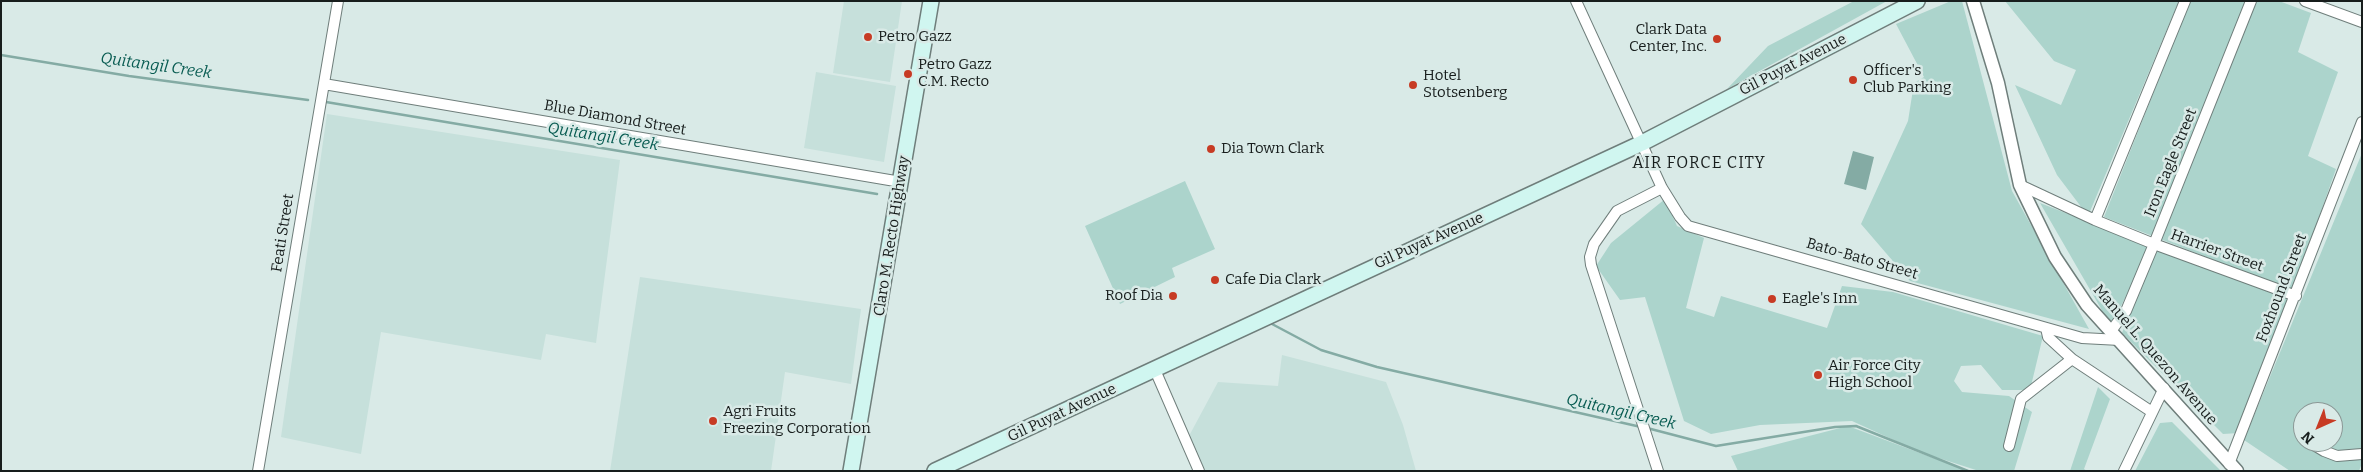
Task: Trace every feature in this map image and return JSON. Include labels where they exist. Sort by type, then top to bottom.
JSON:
[{"type":"main road","name":"Claro M. Recto Highway","points":[[851,471],[931,1]]},
{"type":"main road","name":"Gil Puyat Avenue","points":[[935,471],[1155,370],[1320,290],[1642,143],[1917,1]]},
{"type":"street","name":"Feati Street","points":[[258,471],[338,1]]},
{"type":"street","name":"Bato-Bato Street","points":[[1576,1],[1662,188],[1680,218],[1688,226],[2082,338],[2116,336]]},
{"type":"street","name":"Manuel L. Quezon Avenue","points":[[1973,1],[1998,83],[2020,185],[2055,257],[2087,305],[2164,388],[2233,467]]},
{"type":"street","points":[[2095,220],[2185,1]]},
{"type":"street","name":"Iron Eagle Street","points":[[2116,336],[2251,1]]},
{"type":"street","points":[[2306,1],[2362,22]]},
{"type":"street","name":"Blue Diamond Street","points":[[324,84],[901,182]]},
{"type":"street","name":"Foxhound Street","points":[[2233,467],[2362,122]]},
{"type":"street","name":"Harrier Street","points":[[2020,185],[2095,220],[2154,244],[2296,296]]},
{"type":"street","points":[[1658,471],[1590,258],[1594,244],[1617,211],[1662,188]]},
{"type":"street","points":[[2046,328],[2048,337],[2072,359],[2152,412]]},
{"type":"street","points":[[2009,446],[2021,399],[2072,359]]},
{"type":"street","points":[[1155,370],[1199,471]]},
{"type":"street","points":[[2124,471],[2164,388]]},
{"type":"street","points":[[2327,452],[2337,456],[2362,454]]},
{"type":"shaded area","name":"Petro Gazz","points":[[844,1],[902,1],[890,82],[833,73]]},
{"type":"shaded area","points":[[1854,1],[1887,1],[1727,89],[1768,46]]},
{"type":"shaded area","points":[[1951,1],[1962,1],[2012,191],[2089,329],[1910,281],[1861,224],[1908,121],[1914,83],[1924,77],[1896,24]]},
{"type":"shaded area","points":[[2005,1],[2179,1],[2088,216],[2057,175],[2015,85],[2061,105],[2076,70],[2054,61]]},
{"type":"shaded area","points":[[2190,1],[2279,1],[2311,13],[2298,52],[2338,72],[2308,156],[2336,169],[2293,291],[2104,217]]},
{"type":"shaded area","points":[[816,72],[896,86],[884,162],[804,148]]},
{"type":"shaded area","points":[[327,114],[620,160],[596,343],[546,334],[541,360],[381,332],[361,454],[281,437]]},
{"type":"shaded area","points":[[1853,151],[1874,157],[1866,190],[1844,184]]},
{"type":"shaded area","points":[[2362,153],[2362,463],[2359,471],[2290,471],[2244,440]]},
{"type":"shaded area","points":[[1185,181],[1215,249],[1172,268],[1175,277],[1120,304],[1085,226]]},
{"type":"shaded area","points":[[1665,199],[1677,226],[1704,238],[1686,308],[1714,317],[1721,296],[1827,328],[1842,286],[1893,292],[2043,336],[2030,390],[2002,390],[1981,365],[1961,366],[1954,381],[1962,392],[2009,396],[2032,412],[2014,471],[1979,471],[1920,452],[1852,421],[1760,425],[1711,434],[1684,421],[1645,297],[1620,300],[1596,266],[1611,243]]},
{"type":"shaded area","points":[[2040,203],[2151,246],[2111,326]]},
{"type":"shaded area","points":[[2155,244],[2298,298],[2239,433],[2223,434],[2122,333]]},
{"type":"shaded area","points":[[640,277],[861,309],[851,384],[785,372],[771,471],[610,471]]},
{"type":"shaded area","points":[[1282,355],[1386,382],[1403,425],[1416,471],[1205,471],[1189,436],[1218,382],[1278,386]]},
{"type":"shaded area","points":[[2098,387],[2110,399],[2084,469],[2087,471],[2070,471]]},
{"type":"shaded area","points":[[2172,422],[2221,471],[2135,471],[2160,423]]},
{"type":"shaded area","points":[[1848,426],[1968,471],[1738,471],[1731,456]]},
{"type":"waterway","name":"Quitangil Creek","points":[[1,55],[129,76],[308,100]]},
{"type":"waterway","name":"Quitangil Creek","points":[[326,102],[877,194]]},
{"type":"waterway","name":"Quitangil Creek","points":[[1272,324],[1321,350],[1377,367],[1641,427]]},
{"type":"waterway","name":"Quitangil Creek","points":[[1647,428],[1716,446],[1835,427],[1856,426],[1968,471]]},
{"type":"place","name":"Petro Gazz","points":[[868,37]]},
{"type":"place","name":"Clark Data Center, Inc.","points":[[1717,39]]},
{"type":"place","name":"Petro Gazz C.M. Recto","points":[[908,74]]},
{"type":"place","name":"Officer's Club Parking","points":[[1853,80]]},
{"type":"place","name":"Hotel Stotsenberg","points":[[1413,85]]},
{"type":"place","name":"Dia Town Clark","points":[[1211,149]]},
{"type":"place","name":"Cafe Dia Clark","points":[[1215,280]]},
{"type":"place","name":"Roof Dia","points":[[1173,296]]},
{"type":"place","name":"Eagle's Inn","points":[[1772,299]]},
{"type":"place","name":"Air Force City High School","points":[[1818,375]]},
{"type":"place","name":"Agri Fruits Freezing Corporation","points":[[713,421]]},
{"type":"district","name":"AIR FORCE CITY","points":[[1699,164]]}]
